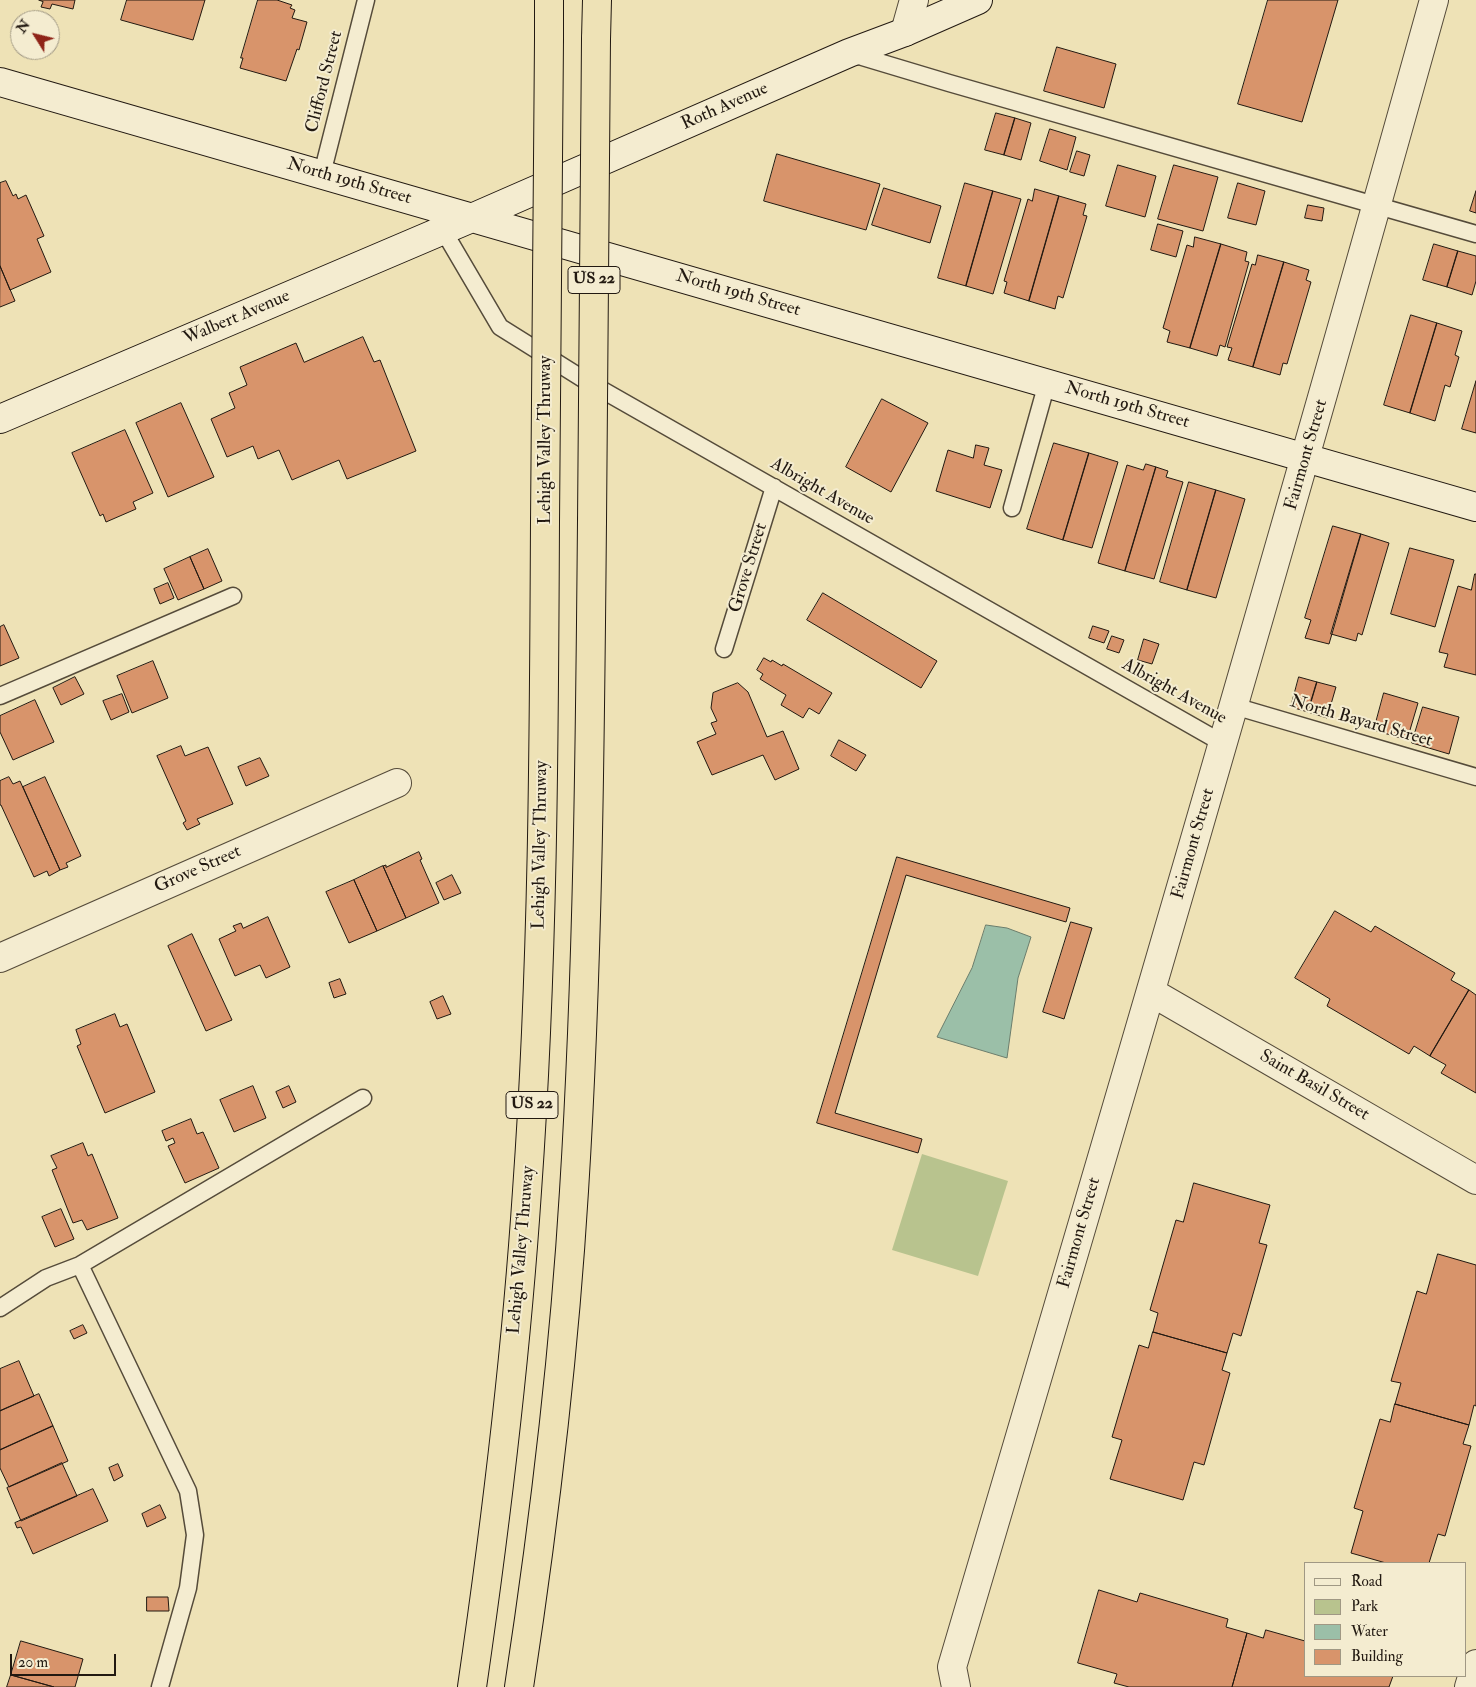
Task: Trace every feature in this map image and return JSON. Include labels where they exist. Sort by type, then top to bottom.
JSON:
[{"type":"highway","name":"Lehigh Valley Thruway","points":[[472,1687],[488,1578],[510,1384],[528,1190],[537,997],[543,798],[549,0]]},
{"type":"highway","name":"US 22","points":[[519,1687],[535,1584],[557,1389],[575,1184],[584,999],[589,827],[597,0]]},
{"type":"street","points":[[904,32],[914,0]]},
{"type":"street","name":"Roth Avenue","points":[[474,217],[849,53],[978,0]]},
{"type":"street","name":"Fairmont Street","points":[[956,1687],[952,1667],[1224,744],[1434,0]]},
{"type":"street","name":"North 19th Street","points":[[0,82],[1476,507]]},
{"type":"street","name":"Walbert Avenue","points":[[0,419],[474,217]]},
{"type":"street","name":"Grove Street","points":[[0,958],[396,782]]},
{"type":"street","name":"Saint Basil Street","points":[[1151,992],[1476,1180]]},
{"type":"street","points":[[1469,1687],[1476,1664]]},
{"type":"lane","name":"Clifford Street","points":[[322,174],[366,0]]},
{"type":"lane","points":[[849,53],[1476,234]]},
{"type":"lane","name":"Albright Avenue","points":[[444,230],[500,326],[583,379],[1224,744]]},
{"type":"lane","points":[[1012,508],[1047,383]]},
{"type":"lane","name":"Grove Street","points":[[724,649],[774,487]]},
{"type":"lane","points":[[0,696],[233,596]]},
{"type":"lane","name":"North Bayard Street","points":[[1234,706],[1476,776]]},
{"type":"lane","points":[[0,1308],[46,1278],[80,1265],[363,1098]]},
{"type":"lane","points":[[80,1265],[188,1491],[195,1534],[188,1588],[160,1687]]},
{"type":"green space","points":[[922,1154],[1008,1181],[978,1276],[892,1250]]},
{"type":"water","points":[[986,925],[1007,928],[1031,937],[1018,978],[1007,1058],[937,1037],[972,968]]},
{"type":"building","points":[[39,0],[75,0],[73,9],[52,4],[50,9],[41,7],[43,2]]},
{"type":"building","points":[[127,0],[205,0],[193,40],[121,20]]},
{"type":"building","points":[[258,0],[277,0],[292,5],[290,8],[295,10],[292,18],[307,22],[299,50],[297,49],[286,81],[240,68],[243,58],[241,58]]},
{"type":"building","points":[[1268,0],[1338,0],[1302,122],[1238,104]]},
{"type":"building","points":[[1057,47],[1116,64],[1104,108],[1044,91]]},
{"type":"building","points":[[996,113],[1015,118],[1004,155],[985,150]]},
{"type":"building","points":[[1015,118],[1031,123],[1021,160],[1004,155]]},
{"type":"building","points":[[1050,129],[1076,137],[1067,170],[1040,161]]},
{"type":"building","points":[[1077,151],[1090,155],[1084,176],[1070,172]]},
{"type":"building","points":[[777,154],[880,184],[866,230],[764,201]]},
{"type":"building","points":[[1118,165],[1156,176],[1145,217],[1106,206]]},
{"type":"building","points":[[1174,165],[1218,177],[1203,231],[1158,219]]},
{"type":"building","points":[[6,181],[13,196],[16,194],[18,199],[26,195],[44,236],[37,239],[51,272],[10,290],[0,266],[0,183]]},
{"type":"building","points":[[965,183],[993,191],[966,286],[938,278]]},
{"type":"building","points":[[1238,183],[1265,191],[1256,225],[1228,218]]},
{"type":"building","points":[[884,188],[941,206],[930,243],[872,225]]},
{"type":"building","points":[[1035,189],[1059,196],[1029,301],[1004,293],[1007,282],[1004,281],[1028,199],[1032,201]]},
{"type":"building","points":[[993,191],[1021,199],[993,294],[966,286]]},
{"type":"building","points":[[1476,191],[1476,213],[1470,211]]},
{"type":"building","points":[[1059,196],[1086,204],[1083,215],[1087,216],[1063,298],[1058,296],[1055,309],[1029,301]]},
{"type":"building","points":[[1308,205],[1324,208],[1322,221],[1305,218]]},
{"type":"building","points":[[1158,224],[1183,231],[1176,257],[1151,250]]},
{"type":"building","points":[[1195,237],[1221,244],[1190,348],[1167,342],[1170,331],[1163,328],[1187,245],[1193,247]]},
{"type":"building","points":[[1221,244],[1247,252],[1245,261],[1249,262],[1225,347],[1220,345],[1217,356],[1190,348]]},
{"type":"building","points":[[1434,244],[1458,251],[1447,287],[1423,280]]},
{"type":"building","points":[[1458,251],[1476,256],[1476,281],[1472,295],[1447,287]]},
{"type":"building","points":[[1258,255],[1284,262],[1253,367],[1228,360],[1232,348],[1227,347],[1252,264],[1255,265]]},
{"type":"building","points":[[1284,262],[1309,270],[1306,280],[1311,282],[1287,364],[1283,363],[1280,375],[1253,367]]},
{"type":"building","points":[[0,266],[15,301],[0,307]]},
{"type":"building","points":[[1411,315],[1437,323],[1410,413],[1384,405]]},
{"type":"building","points":[[1437,323],[1462,331],[1455,355],[1459,357],[1450,387],[1445,385],[1435,421],[1410,413]]},
{"type":"building","points":[[363,337],[374,362],[380,360],[416,451],[347,479],[339,460],[292,480],[279,450],[258,459],[253,446],[227,457],[211,419],[235,408],[229,393],[247,385],[240,367],[296,343],[304,362]]},
{"type":"building","points":[[1476,381],[1476,433],[1462,429]]},
{"type":"building","points":[[882,399],[928,423],[891,492],[846,467]]},
{"type":"building","points":[[181,403],[214,477],[168,497],[136,423]]},
{"type":"building","points":[[125,430],[153,493],[133,502],[136,509],[106,522],[103,514],[100,516],[72,453]]},
{"type":"building","points":[[1054,443],[1089,453],[1063,540],[1027,529]]},
{"type":"building","points":[[976,445],[989,448],[984,465],[1002,470],[990,508],[936,491],[948,450],[973,458]]},
{"type":"building","points":[[1089,453],[1118,462],[1092,548],[1063,540]]},
{"type":"building","points":[[1146,464],[1156,467],[1125,571],[1098,563],[1127,465],[1143,470]]},
{"type":"building","points":[[1156,467],[1168,471],[1166,477],[1183,482],[1154,579],[1125,571]]},
{"type":"building","points":[[1189,482],[1216,490],[1187,590],[1160,582]]},
{"type":"building","points":[[1216,490],[1245,499],[1216,598],[1187,590]]},
{"type":"building","points":[[1333,526],[1361,534],[1329,644],[1305,638],[1311,620],[1305,618]]},
{"type":"building","points":[[1361,534],[1389,543],[1362,635],[1358,633],[1356,641],[1331,634]]},
{"type":"building","points":[[1410,548],[1454,560],[1435,627],[1391,614]]},
{"type":"building","points":[[208,549],[222,581],[204,589],[190,557]]},
{"type":"building","points":[[190,557],[204,589],[178,600],[164,569]]},
{"type":"building","points":[[1475,574],[1476,675],[1444,667],[1448,654],[1439,652],[1458,586],[1471,590]]},
{"type":"building","points":[[168,583],[174,598],[160,604],[154,589]]},
{"type":"building","points":[[823,593],[937,661],[921,688],[807,620]]},
{"type":"building","points":[[4,625],[19,658],[0,666],[0,627]]},
{"type":"building","points":[[1093,626],[1109,631],[1104,643],[1089,638]]},
{"type":"building","points":[[1112,636],[1124,640],[1119,653],[1107,649]]},
{"type":"building","points":[[1144,639],[1159,644],[1152,664],[1138,660]]},
{"type":"building","points":[[764,658],[782,666],[783,664],[832,693],[819,714],[809,708],[803,718],[781,705],[786,695],[760,679],[763,674],[757,670]]},
{"type":"building","points":[[153,661],[168,698],[132,713],[117,676]]},
{"type":"building","points":[[75,677],[84,694],[61,705],[53,688]]},
{"type":"building","points":[[1299,677],[1317,682],[1308,712],[1291,707]]},
{"type":"building","points":[[1317,682],[1336,687],[1327,718],[1308,712]]},
{"type":"building","points":[[738,683],[748,692],[767,737],[783,731],[799,769],[775,780],[763,755],[712,775],[697,742],[716,734],[711,723],[717,721],[711,708],[713,693]]},
{"type":"building","points":[[1384,693],[1418,703],[1407,740],[1374,730]]},
{"type":"building","points":[[122,694],[129,712],[111,720],[103,701]]},
{"type":"building","points":[[35,700],[54,742],[13,760],[0,732],[0,716]]},
{"type":"building","points":[[1423,707],[1459,717],[1449,754],[1412,743]]},
{"type":"building","points":[[839,740],[866,755],[856,771],[831,756]]},
{"type":"building","points":[[181,746],[185,756],[208,747],[233,804],[197,819],[200,824],[187,830],[183,823],[186,821],[157,756]]},
{"type":"building","points":[[260,758],[269,776],[246,786],[238,767]]},
{"type":"building","points":[[9,777],[13,784],[20,781],[60,870],[49,876],[47,871],[34,877],[0,805],[0,781]]},
{"type":"building","points":[[45,777],[81,856],[66,863],[68,867],[60,870],[23,787]]},
{"type":"building","points":[[419,852],[422,859],[420,860],[439,903],[406,918],[383,866],[386,865],[386,867]]},
{"type":"building","points":[[897,857],[1070,908],[1066,922],[906,875],[835,1113],[922,1139],[918,1153],[817,1123]]},
{"type":"building","points":[[383,866],[406,918],[377,931],[354,880]]},
{"type":"building","points":[[452,875],[461,893],[444,900],[436,883]]},
{"type":"building","points":[[354,880],[377,931],[349,943],[326,892]]},
{"type":"building","points":[[1335,911],[1371,932],[1375,926],[1455,973],[1451,980],[1469,990],[1430,1056],[1414,1046],[1409,1054],[1327,1006],[1330,999],[1295,978]]},
{"type":"building","points":[[268,917],[290,967],[266,978],[260,965],[235,976],[219,939],[236,931],[233,926],[241,923],[243,928]]},
{"type":"building","points":[[1071,922],[1092,928],[1064,1019],[1043,1012]]},
{"type":"building","points":[[192,934],[232,1020],[206,1031],[168,946]]},
{"type":"building","points":[[340,979],[346,994],[334,998],[329,983]]},
{"type":"building","points":[[1469,990],[1476,995],[1476,1093],[1441,1073],[1446,1065],[1430,1056]]},
{"type":"building","points":[[443,996],[451,1014],[437,1019],[430,1002]]},
{"type":"building","points":[[115,1014],[120,1027],[127,1024],[155,1092],[105,1113],[77,1046],[81,1044],[76,1030]]},
{"type":"building","points":[[253,1086],[266,1118],[234,1132],[220,1100]]},
{"type":"building","points":[[289,1086],[296,1102],[283,1108],[276,1092]]},
{"type":"building","points":[[191,1119],[197,1134],[203,1132],[219,1168],[185,1183],[168,1146],[175,1143],[173,1138],[166,1141],[162,1131]]},
{"type":"building","points":[[83,1143],[88,1156],[92,1154],[118,1218],[87,1230],[82,1220],[73,1223],[52,1170],[57,1168],[51,1156]]},
{"type":"building","points":[[1194,1183],[1270,1205],[1259,1243],[1267,1245],[1241,1336],[1233,1333],[1227,1353],[1153,1332],[1158,1313],[1150,1310],[1176,1220],[1183,1222]]},
{"type":"building","points":[[61,1209],[74,1239],[55,1247],[42,1217]]},
{"type":"building","points":[[1438,1254],[1476,1265],[1476,1406],[1474,1405],[1469,1425],[1395,1404],[1401,1383],[1391,1381],[1417,1291],[1426,1294]]},
{"type":"building","points":[[83,1325],[87,1333],[74,1339],[70,1331]]},
{"type":"building","points":[[1153,1332],[1227,1353],[1222,1370],[1230,1373],[1204,1465],[1194,1462],[1183,1500],[1110,1479],[1122,1440],[1112,1437],[1139,1345],[1148,1348]]},
{"type":"building","points":[[19,1361],[34,1396],[0,1411],[0,1369]]},
{"type":"building","points":[[39,1394],[53,1426],[0,1450],[0,1411]]},
{"type":"building","points":[[1395,1404],[1469,1425],[1463,1444],[1471,1446],[1445,1536],[1438,1534],[1429,1562],[1382,1562],[1351,1553],[1363,1511],[1354,1508],[1380,1419],[1390,1422]]},
{"type":"building","points":[[53,1426],[68,1461],[9,1487],[0,1468],[0,1450]]},
{"type":"building","points":[[62,1463],[77,1496],[21,1521],[7,1488]]},
{"type":"building","points":[[118,1464],[123,1476],[114,1481],[109,1468]]},
{"type":"building","points":[[93,1489],[108,1521],[33,1554],[21,1527],[17,1528],[15,1523]]},
{"type":"building","points":[[160,1505],[166,1518],[147,1527],[142,1514]]},
{"type":"building","points":[[1099,1590],[1137,1602],[1140,1593],[1228,1619],[1226,1627],[1247,1633],[1232,1687],[1129,1687],[1114,1683],[1117,1674],[1078,1663]]},
{"type":"building","points":[[147,1597],[168,1597],[169,1611],[147,1611]]},
{"type":"building","points":[[1266,1630],[1304,1641],[1304,1677],[1393,1677],[1389,1687],[1232,1687],[1247,1633],[1263,1638]]},
{"type":"building","points":[[21,1641],[83,1659],[75,1687],[54,1687],[11,1675]]},
{"type":"building","points":[[11,1675],[54,1687],[7,1687]]}]
